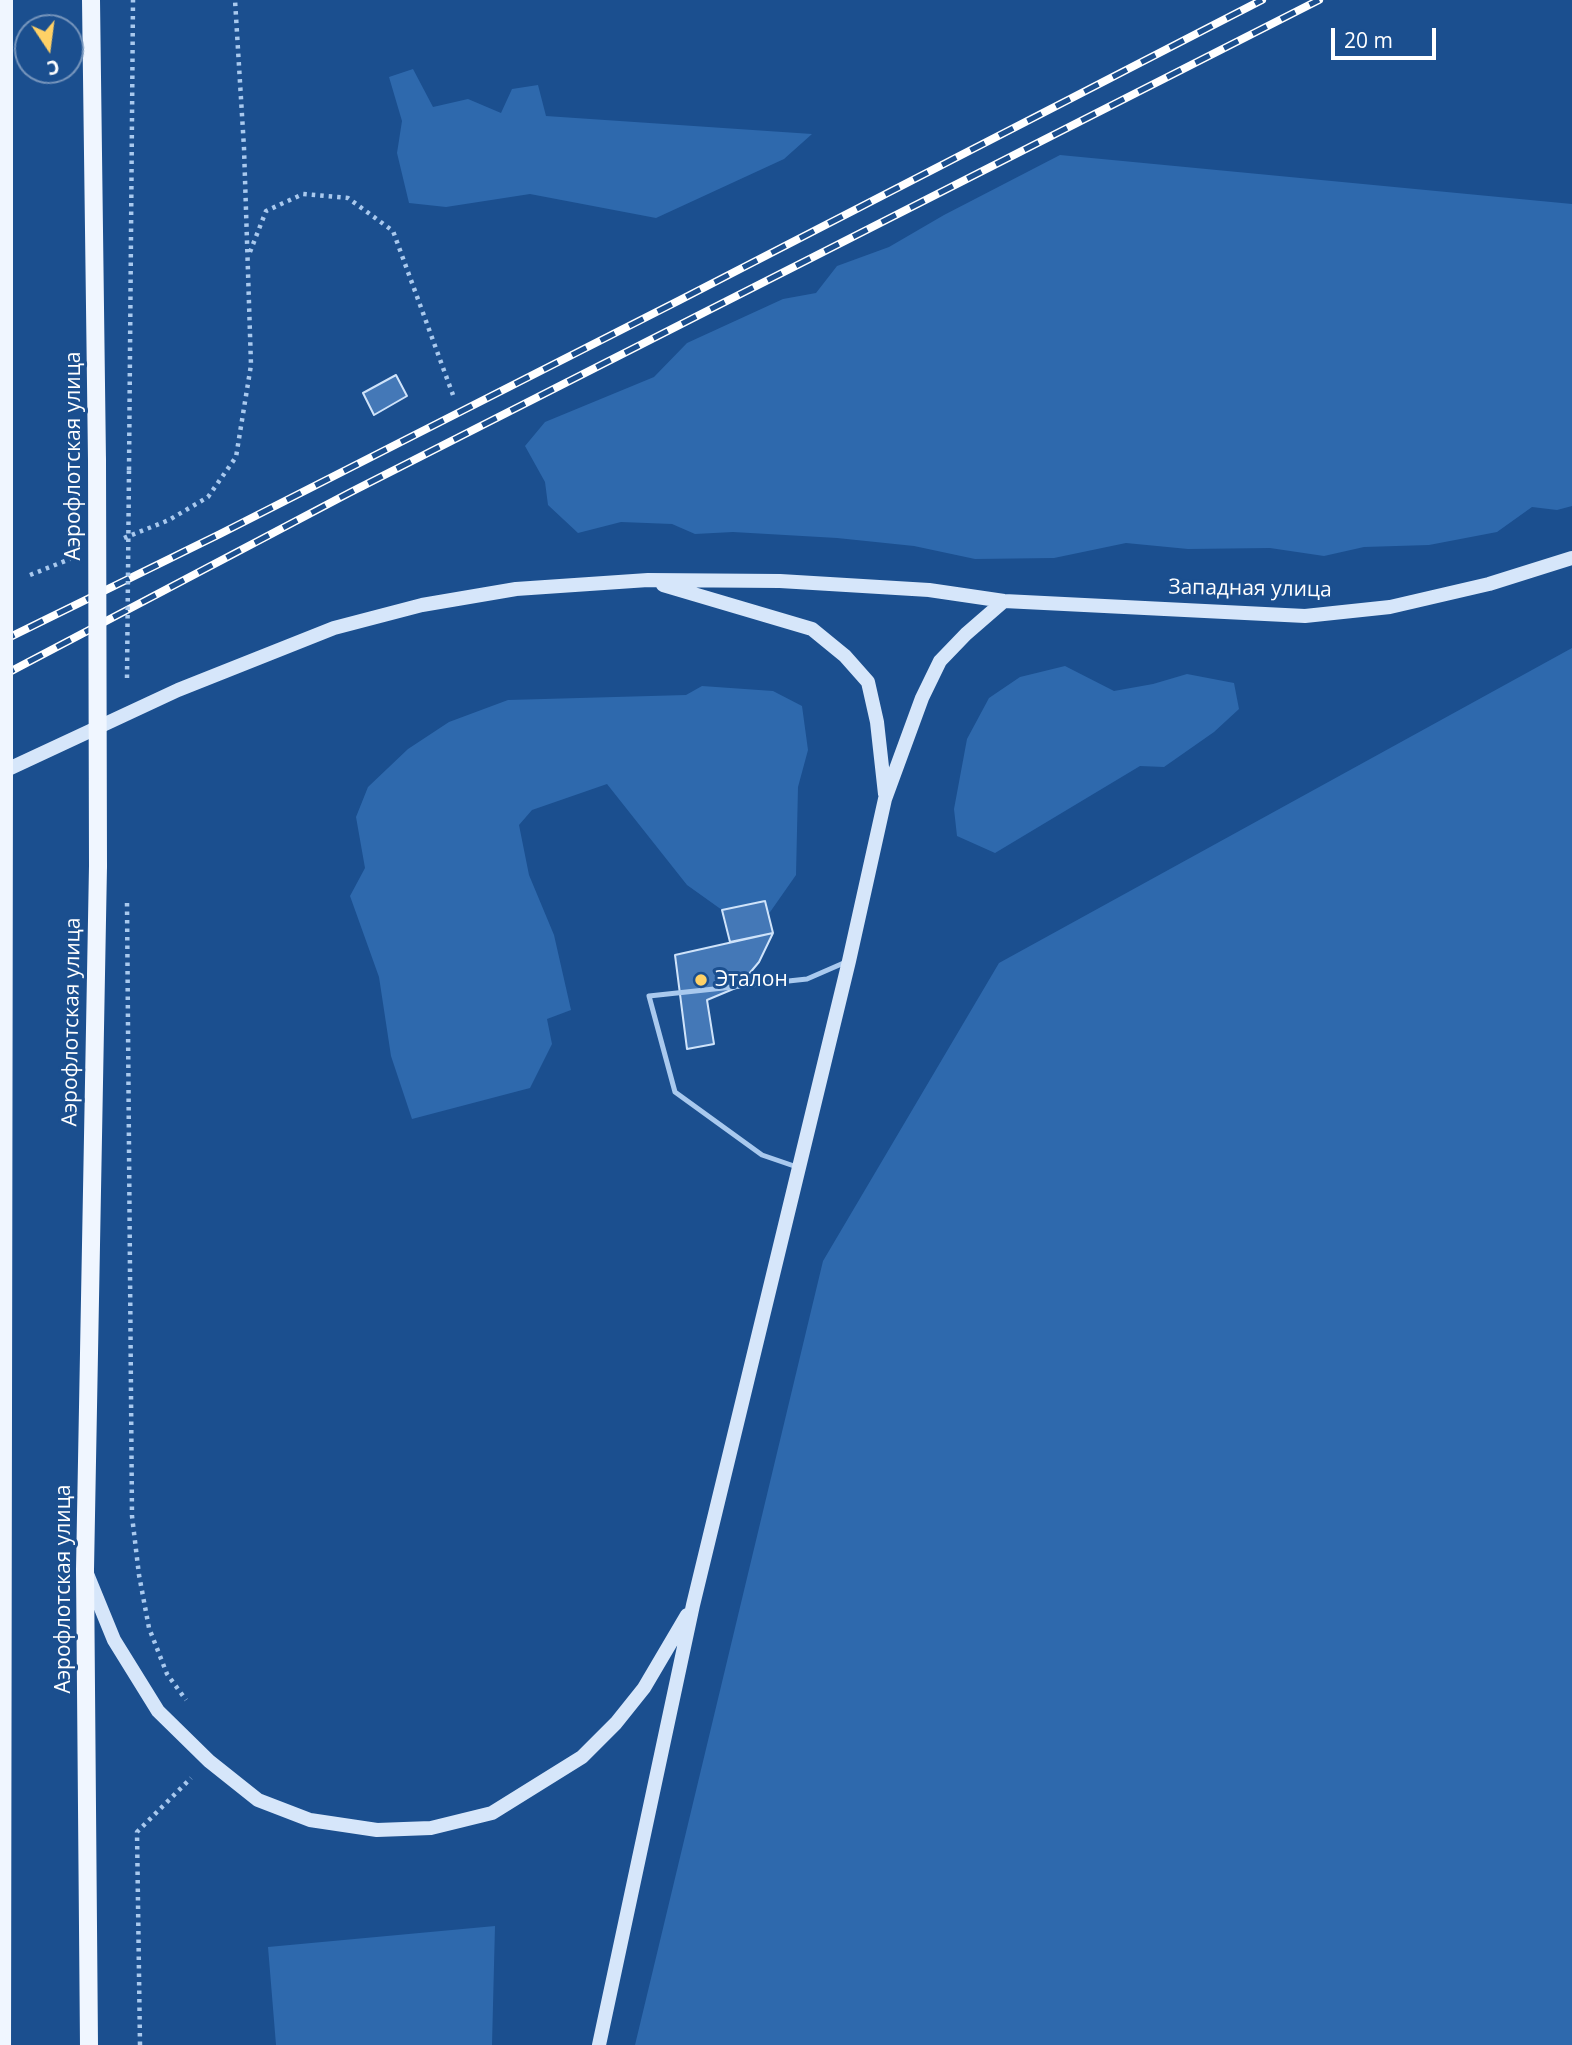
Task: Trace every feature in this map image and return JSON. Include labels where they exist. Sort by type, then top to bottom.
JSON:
[{"type":"main road","points":[[2,2045],[4,0]]},
{"type":"main road","name":"Аэрофлотская улица","points":[[89,2045],[85,1569],[98,866],[97,460],[91,0]]},
{"type":"street","name":"Западная улица","points":[[2,772],[178,690],[334,628],[422,605],[516,589],[648,580],[780,581],[902,588],[1004,601],[1305,616],[1390,607],[1489,584],[1572,558]]},
{"type":"street","points":[[648,580],[811,629],[845,656],[868,682],[877,722],[885,799]]},
{"type":"street","points":[[599,2045],[693,1605],[849,961],[885,799],[922,698],[940,661],[1004,601]]},
{"type":"street","points":[[85,1569],[114,1640],[158,1711],[208,1761],[258,1800],[310,1820],[377,1830],[431,1828],[492,1813],[582,1757],[616,1723],[644,1688],[693,1605]]},
{"type":"lane","points":[[797,1167],[762,1154],[675,1092],[649,996],[807,979],[849,961]]},
{"type":"path","points":[[127,691],[133,0]]},
{"type":"path","points":[[117,541],[169,520],[208,497],[236,457],[251,365],[235,0]]},
{"type":"path","points":[[248,256],[266,211],[303,194],[348,198],[393,231],[453,394]]},
{"type":"path","points":[[26,577],[78,556]]},
{"type":"path","points":[[127,915],[132,1516],[149,1628],[167,1674],[187,1702]]},
{"type":"path","points":[[140,2045],[137,1832],[208,1761]]},
{"type":"shaded area","points":[[413,69],[433,107],[468,99],[501,113],[512,89],[538,85],[546,116],[812,134],[784,159],[656,218],[530,194],[446,207],[409,203],[397,153],[402,121],[389,77]]},
{"type":"shaded area","points":[[1060,155],[1572,204],[1572,506],[1557,510],[1532,507],[1497,532],[1429,545],[1364,547],[1324,556],[1270,548],[1188,549],[1126,543],[1054,558],[975,559],[914,546],[837,538],[733,532],[695,534],[672,524],[621,522],[578,533],[548,505],[545,482],[525,446],[545,422],[654,377],[687,343],[783,299],[816,293],[837,266],[889,247],[944,215]]},
{"type":"shaded area","points":[[1572,648],[1572,2045],[635,2045],[823,1261],[999,963]]},
{"type":"shaded area","points":[[1065,666],[1114,691],[1187,674],[1234,683],[1239,709],[1214,732],[1164,767],[1140,766],[995,853],[957,836],[954,809],[967,739],[989,698],[1020,677]]},
{"type":"shaded area","points":[[702,686],[773,691],[802,706],[808,750],[798,787],[796,875],[768,915],[765,901],[722,910],[687,885],[607,784],[532,810],[519,825],[529,875],[554,935],[571,1010],[547,1019],[552,1044],[530,1088],[412,1119],[391,1056],[379,977],[350,896],[365,868],[356,817],[368,787],[408,749],[449,722],[508,700],[686,695]]},
{"type":"shaded area","points":[[495,1926],[492,2045],[276,2045],[268,1947]]},
{"type":"building","points":[[396,375],[407,396],[374,415],[363,393]]},
{"type":"building","points":[[765,901],[773,933],[730,942],[722,910]]},
{"type":"building","points":[[773,933],[759,962],[738,987],[707,1000],[714,1044],[687,1049],[675,955]]},
{"type":"railway","points":[[0,642],[220,534],[680,300],[1262,0]]},
{"type":"railway","points":[[0,677],[349,493],[1319,0]]},
{"type":"place","name":"Эталон","points":[[701,980]]}]
